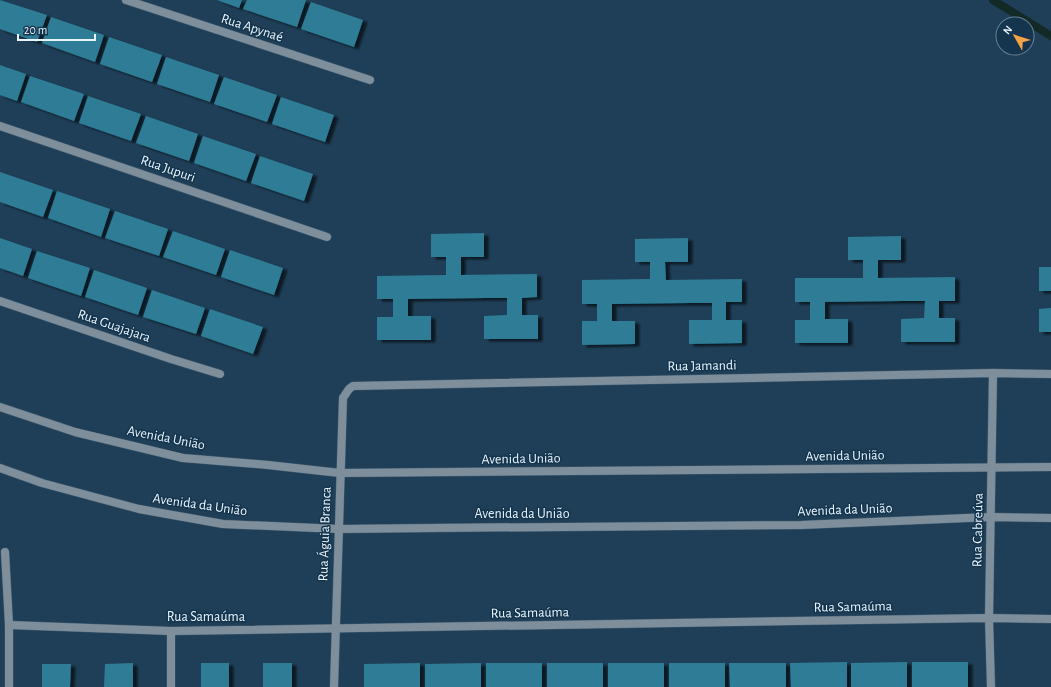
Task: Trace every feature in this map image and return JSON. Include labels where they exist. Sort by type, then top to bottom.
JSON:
[{"type":"street","name":"Rua Apynaé","points":[[126,0],[370,80]]},
{"type":"street","name":"Rua Jupuri","points":[[0,126],[327,237]]},
{"type":"street","name":"Rua Guajajara","points":[[0,301],[220,374]]},
{"type":"street","name":"Rua Jamandi","points":[[353,386],[993,373],[1051,374]]},
{"type":"street","name":"Rua Cabreúva","points":[[991,687],[989,618],[993,373]]},
{"type":"street","name":"Rua Águia Branca","points":[[334,687],[343,398],[353,386]]},
{"type":"street","name":"Avenida União","points":[[0,407],[75,432],[183,458],[340,473],[1051,467]]},
{"type":"street","name":"Avenida da União","points":[[0,468],[42,483],[139,509],[223,524],[339,529],[801,525],[991,517],[1051,518]]},
{"type":"street","points":[[5,552],[9,625],[9,687]]},
{"type":"street","name":"Rua Samaúma","points":[[9,625],[171,631],[989,618],[1051,619]]},
{"type":"street","points":[[171,631],[171,687]]},
{"type":"building","points":[[0,0],[47,15],[37,42],[0,29]]},
{"type":"building","points":[[217,0],[242,0],[239,8]]},
{"type":"building","points":[[247,0],[306,0],[297,27],[243,9]]},
{"type":"building","points":[[311,2],[363,20],[354,47],[301,29]]},
{"type":"building","points":[[51,17],[104,35],[95,62],[42,43]]},
{"type":"building","points":[[109,37],[162,55],[152,82],[100,64]]},
{"type":"building","points":[[166,57],[219,75],[210,102],[157,84]]},
{"type":"building","points":[[0,65],[26,74],[17,101],[0,95]]},
{"type":"building","points":[[30,76],[84,94],[74,121],[21,102]]},
{"type":"building","points":[[224,77],[277,95],[267,122],[214,104]]},
{"type":"building","points":[[88,96],[141,114],[131,141],[79,123]]},
{"type":"building","points":[[281,97],[334,115],[325,142],[272,124]]},
{"type":"building","points":[[146,116],[198,134],[189,161],[136,143]]},
{"type":"building","points":[[203,136],[256,154],[246,181],[194,163]]},
{"type":"building","points":[[260,156],[313,174],[304,201],[251,183]]},
{"type":"building","points":[[0,172],[53,190],[43,217],[0,202]]},
{"type":"building","points":[[57,191],[110,209],[101,237],[48,218]]},
{"type":"building","points":[[115,211],[168,229],[159,256],[105,238]]},
{"type":"building","points":[[173,231],[225,249],[216,275],[163,257]]},
{"type":"building","points":[[484,233],[484,257],[461,257],[461,275],[537,274],[537,297],[522,298],[522,315],[538,315],[538,339],[484,339],[484,316],[507,315],[507,298],[484,298],[408,299],[408,316],[431,316],[431,340],[377,340],[377,317],[393,317],[393,299],[377,299],[377,276],[446,275],[446,257],[431,257],[431,234]]},
{"type":"building","points":[[901,236],[901,260],[878,260],[878,278],[955,277],[955,301],[939,301],[939,318],[955,318],[955,342],[901,342],[901,319],[924,318],[925,301],[901,301],[825,302],[825,319],[848,319],[848,343],[795,343],[795,320],[810,320],[810,302],[795,302],[795,278],[863,278],[863,260],[848,260],[848,237]]},
{"type":"building","points":[[0,238],[32,249],[23,276],[0,268]]},
{"type":"building","points":[[688,238],[688,262],[665,262],[666,280],[742,279],[742,302],[726,302],[726,320],[742,320],[742,343],[689,344],[689,320],[712,320],[712,303],[689,303],[612,304],[612,321],[635,321],[635,344],[582,345],[582,321],[597,321],[597,304],[582,304],[582,280],[650,279],[650,262],[635,262],[635,239]]},
{"type":"building","points":[[230,250],[283,268],[274,295],[221,277]]},
{"type":"building","points":[[37,251],[90,268],[81,296],[28,278]]},
{"type":"building","points":[[1039,267],[1051,267],[1051,291],[1039,291]]},
{"type":"building","points":[[94,270],[147,288],[138,315],[85,297]]},
{"type":"building","points":[[152,290],[205,308],[196,334],[143,317]]},
{"type":"building","points":[[1051,308],[1051,332],[1039,332],[1039,309]]},
{"type":"building","points":[[210,309],[263,327],[253,354],[201,336]]},
{"type":"building","points":[[847,662],[847,687],[791,687],[790,663]]},
{"type":"building","points":[[907,662],[907,687],[851,687],[851,663]]},
{"type":"building","points":[[912,662],[968,662],[968,687],[912,687]]},
{"type":"building","points":[[133,663],[133,687],[104,687],[105,664]]},
{"type":"building","points":[[201,663],[229,663],[229,687],[201,687]]},
{"type":"building","points":[[263,663],[292,663],[292,687],[263,687]]},
{"type":"building","points":[[420,663],[420,687],[364,687],[364,664]]},
{"type":"building","points":[[481,663],[481,687],[425,687],[425,664]]},
{"type":"building","points":[[486,663],[542,663],[542,687],[486,687]]},
{"type":"building","points":[[547,663],[603,663],[603,687],[547,687]]},
{"type":"building","points":[[608,663],[664,663],[664,687],[608,687]]},
{"type":"building","points":[[669,663],[725,663],[725,687],[669,687]]},
{"type":"building","points":[[729,663],[786,663],[786,687],[730,687]]},
{"type":"building","points":[[42,664],[71,664],[70,687],[42,687]]},
{"type":"waterway","points":[[993,0],[1051,36]]}]
